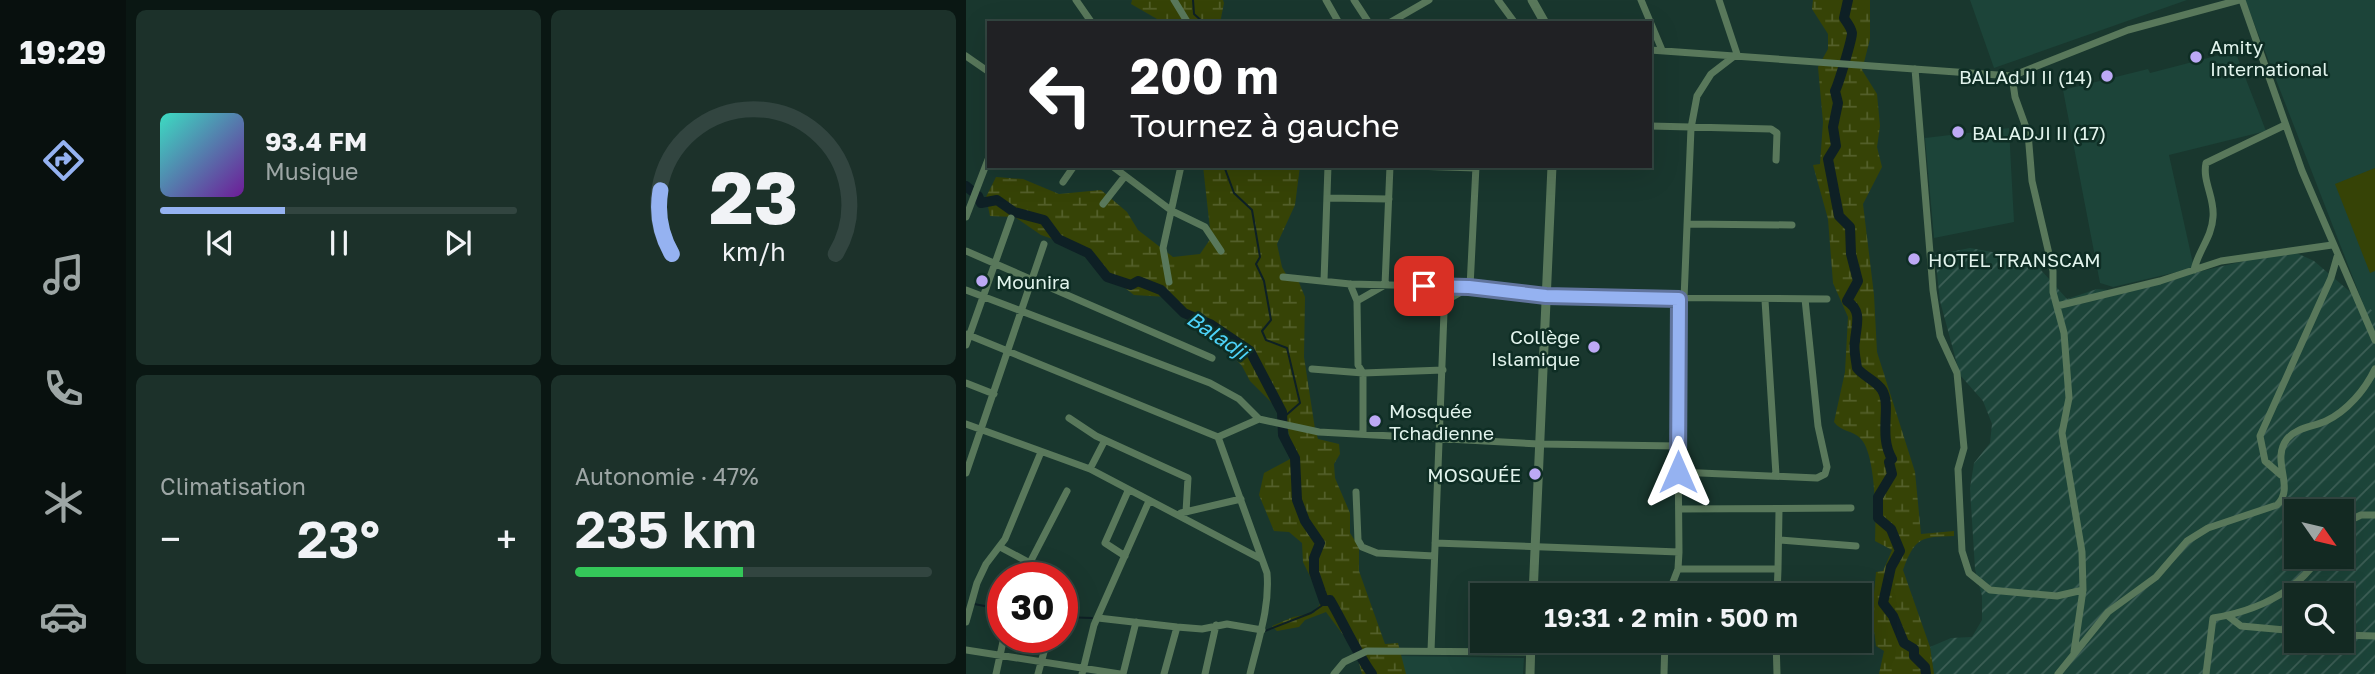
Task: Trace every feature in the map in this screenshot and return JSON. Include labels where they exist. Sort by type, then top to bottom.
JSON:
[{"type":"street","points":[[1076,0],[1091,21]]},
{"type":"street","points":[[1174,0],[1187,21]]},
{"type":"street","points":[[1326,0],[1338,21]]},
{"type":"street","points":[[1354,0],[1368,21]]},
{"type":"street","points":[[1392,21],[1429,0]]},
{"type":"street","points":[[1498,0],[1514,21]]},
{"type":"street","points":[[1532,0],[1544,21]]},
{"type":"street","points":[[1641,0],[1650,21]]},
{"type":"street","points":[[1719,0],[1737,54]]},
{"type":"street","points":[[1652,50],[1737,54],[2012,76],[2128,30],[2240,0],[2332,245],[2373,324],[2375,340]]},
{"type":"street","points":[[1652,26],[1662,50]]},
{"type":"street","points":[[1673,583],[1678,569],[1679,552],[1678,446],[1682,299],[1691,128],[1697,96],[1702,86],[1712,74],[1737,54]]},
{"type":"street","points":[[966,56],[987,71]]},
{"type":"street","points":[[1914,69],[1933,290],[1940,336],[1957,373],[1964,455],[1958,469],[1959,514],[1965,562],[1978,583],[1990,590],[2057,596],[2083,590]]},
{"type":"street","points":[[2012,76],[2015,97],[2028,133],[2032,181],[2053,271],[2053,292],[2064,333],[2068,398],[2062,433],[2082,552],[2083,590],[2074,652]]},
{"type":"street","points":[[2194,270],[2213,223],[2214,202],[2204,172],[2206,163],[2286,125]]},
{"type":"street","points":[[1652,127],[1776,130],[1776,160]]},
{"type":"street","points":[[966,217],[987,162]]},
{"type":"street","points":[[1063,181],[1073,168]]},
{"type":"street","points":[[1115,168],[1172,211],[1205,227],[1221,251]]},
{"type":"street","points":[[1169,282],[1163,259],[1181,168]]},
{"type":"street","points":[[1324,281],[1328,168]]},
{"type":"street","points":[[1385,285],[1390,168]]},
{"type":"street","points":[[1469,287],[1476,168]]},
{"type":"street","points":[[1534,583],[1552,168]]},
{"type":"street","points":[[1103,204],[1125,176]]},
{"type":"street","points":[[1327,198],[1389,199]]},
{"type":"street","points":[[966,345],[1011,219]]},
{"type":"street","points":[[1687,224],[1792,225]]},
{"type":"street","points":[[967,467],[1044,244]]},
{"type":"street","points":[[2056,306],[2221,261],[2332,245]]},
{"type":"street","points":[[966,251],[1034,278],[1212,358]]},
{"type":"street","points":[[2281,475],[2265,461],[2260,436],[2331,278],[2337,256]]},
{"type":"street","points":[[1283,277],[1350,284],[1469,287],[1546,296],[1827,299]]},
{"type":"street","points":[[1350,284],[1357,301],[1357,365],[1363,373],[1363,433]]},
{"type":"street","points":[[1357,301],[1385,285]]},
{"type":"street","points":[[1431,652],[1447,300],[1469,287]]},
{"type":"street","points":[[966,290],[1210,383],[1239,399],[1259,419],[1276,424],[1309,430],[1539,444],[1678,446]]},
{"type":"street","points":[[1678,472],[1818,478],[1825,474],[1827,467],[1818,426],[1805,299]]},
{"type":"street","points":[[1765,300],[1776,475]]},
{"type":"street","points":[[968,335],[1218,437],[1259,419]]},
{"type":"street","points":[[1312,369],[1363,373],[1443,370]]},
{"type":"street","points":[[2058,674],[2108,612],[2156,577],[2187,541],[2208,528],[2277,505],[2284,499],[2286,488],[2281,475],[2280,451],[2290,435],[2328,420],[2358,397],[2375,369]]},
{"type":"street","points":[[966,383],[994,394]]},
{"type":"street","points":[[1069,418],[1105,440],[1188,478],[1181,513]]},
{"type":"street","points":[[966,424],[1090,469],[1128,491],[1181,513],[1261,559]]},
{"type":"street","points":[[1218,437],[1261,559],[1268,592],[1262,631],[1250,674]]},
{"type":"street","points":[[1090,469],[1105,440]]},
{"type":"street","points":[[966,622],[970,603],[986,564],[1000,547],[1017,514],[1041,452]]},
{"type":"street","points":[[1031,562],[1067,491]]},
{"type":"street","points":[[1125,556],[1105,543],[1128,491]]},
{"type":"street","points":[[1356,492],[1358,540],[1362,547],[1377,553],[1434,556]]},
{"type":"street","points":[[1181,513],[1241,499]]},
{"type":"street","points":[[1083,671],[1098,618],[1149,501]]},
{"type":"street","points":[[1680,509],[1851,508]]},
{"type":"street","points":[[1777,583],[1779,510]]},
{"type":"street","points":[[2354,518],[2361,515],[2375,515]]},
{"type":"street","points":[[1780,540],[1856,546]]},
{"type":"street","points":[[1435,543],[1679,552]]},
{"type":"street","points":[[1000,547],[1028,562]]},
{"type":"street","points":[[1678,569],[1778,569]]},
{"type":"street","points":[[2206,674],[2213,618],[2270,602],[2311,569]]},
{"type":"street","points":[[2228,615],[2241,626],[2284,630]]},
{"type":"street","points":[[1098,618],[1202,629],[1216,625],[1262,631]]},
{"type":"street","points":[[966,650],[1083,671],[1121,674],[1136,622]]},
{"type":"street","points":[[1205,674],[1216,625]]},
{"type":"street","points":[[1164,674],[1177,627]]},
{"type":"street","points":[[2354,635],[2375,636]]},
{"type":"street","points":[[1334,674],[1344,662],[1360,653],[1470,652]]},
{"type":"street","points":[[996,674],[1001,653]]},
{"type":"street","points":[[1038,674],[1044,653]]},
{"type":"street","points":[[1530,674],[1531,653]]},
{"type":"street","points":[[1664,653],[1664,674]]},
{"type":"street","points":[[1776,653],[1777,671],[1786,674]]},
{"type":"shaded area","points":[[1970,0],[2187,0],[1994,68]]},
{"type":"shaded area","points":[[2245,0],[2375,0],[2375,317],[2369,319]]},
{"type":"shaded area","points":[[2235,51],[2266,131],[2169,155],[2194,268],[2113,287],[2100,283],[2063,90],[2148,69],[2150,73]]},
{"type":"shaded area","points":[[2009,128],[2014,222],[1934,238],[1925,138]]},
{"type":"shaded area","points":[[1970,248],[2031,259],[2067,299],[2097,289],[2118,291],[2290,250],[2314,261],[2375,313],[2375,674],[1934,674],[1930,647],[1951,638],[1972,637],[1982,620],[1982,596],[1975,569],[1970,488],[1974,463],[1990,443],[1992,424],[1983,401],[1960,375],[1940,301],[1935,255]]},
{"type":"shaded area","points":[[1398,656],[1524,658],[1523,674],[1402,674]]},
{"type":"green space","points":[[1132,0],[1223,0],[1224,3],[1220,21],[1161,21],[1131,4]]},
{"type":"green space","points":[[1813,0],[1870,0],[1870,39],[1862,70],[1877,94],[1880,126],[1877,147],[1882,167],[1863,204],[1874,295],[1877,352],[1915,472],[1921,534],[1954,531],[1954,536],[1921,541],[1911,551],[1903,570],[1930,647],[1934,674],[1879,674],[1884,651],[1876,646],[1872,615],[1876,572],[1883,571],[1892,550],[1875,541],[1874,487],[1866,447],[1858,436],[1840,428],[1834,422],[1845,372],[1848,317],[1833,283],[1828,219],[1813,165],[1820,164],[1823,122],[1818,67],[1828,49],[1828,34],[1812,9]]},
{"type":"green space","name":"Baladji","points":[[1203,168],[1300,168],[1295,205],[1277,244],[1282,267],[1287,276],[1298,280],[1305,297],[1304,357],[1315,429],[1318,439],[1339,444],[1340,454],[1334,464],[1335,478],[1350,513],[1350,533],[1359,547],[1359,571],[1385,644],[1398,643],[1406,674],[1362,674],[1356,652],[1326,612],[1305,620],[1299,627],[1277,631],[1272,626],[1293,617],[1314,613],[1322,601],[1303,562],[1302,543],[1289,532],[1274,531],[1259,495],[1264,473],[1294,457],[1285,416],[1250,381],[1231,354],[1236,345],[1227,336],[1181,315],[1167,297],[1134,295],[1070,245],[1041,235],[1015,217],[990,216],[986,197],[996,177],[1023,179],[1059,194],[1101,190],[1127,212],[1138,230],[1173,257],[1200,254],[1211,238]]},
{"type":"green space","points":[[2375,168],[2375,271],[2370,273],[2335,184]]},
{"type":"waterway","points":[[1193,0],[1194,14],[1202,21]]},
{"type":"waterway","points":[[1848,0],[1844,18],[1852,33],[1835,91],[1838,103],[1833,127],[1836,146],[1828,159],[1839,216],[1850,227],[1851,254],[1858,281],[1847,301],[1857,314],[1854,347],[1857,368],[1880,387],[1886,404],[1885,431],[1892,459],[1889,462],[1892,474],[1878,497],[1878,518],[1891,529],[1900,551],[1891,567],[1883,603],[1893,616],[1904,643],[1914,649],[1914,656],[1925,667],[1926,674]]},
{"type":"waterway","points":[[1225,168],[1234,193],[1252,210],[1260,257],[1256,264],[1264,281],[1271,320],[1262,331],[1266,340],[1287,348],[1300,403],[1284,417]]},
{"type":"waterway","name":"Baladji","points":[[966,186],[978,196],[981,203],[997,200],[1014,212],[1044,220],[1058,239],[1088,253],[1107,277],[1131,285],[1138,281],[1161,290],[1184,313],[1210,324],[1250,351],[1282,412],[1283,435],[1295,458],[1297,500],[1305,521],[1320,543],[1314,558],[1314,572],[1324,601],[1330,600],[1372,674]]},
{"type":"waterway","points":[[1265,631],[1311,613],[1330,600]]},
{"type":"waterway","points":[[974,604],[987,606]]},
{"type":"waterway","points":[[1078,618],[1092,618]]},
{"type":"place","name":"Amity International","points":[[2196,57]]},
{"type":"place","name":"BALAdJI II (14)","points":[[2107,76]]},
{"type":"place","name":"BALADJI II (17)","points":[[1958,132]]},
{"type":"place","name":"HOTEL TRANSCAM","points":[[1914,259]]},
{"type":"place","name":"Mounira","points":[[982,281]]},
{"type":"place","name":"Collège Islamique","points":[[1594,347]]},
{"type":"place","name":"Mosquée Tchadienne","points":[[1375,421]]},
{"type":"place","name":"MOSQUÉE","points":[[1535,474]]},
{"type":"route","points":[[1424,286],[1469,287],[1546,296],[1679,299],[1678,472]]}]
